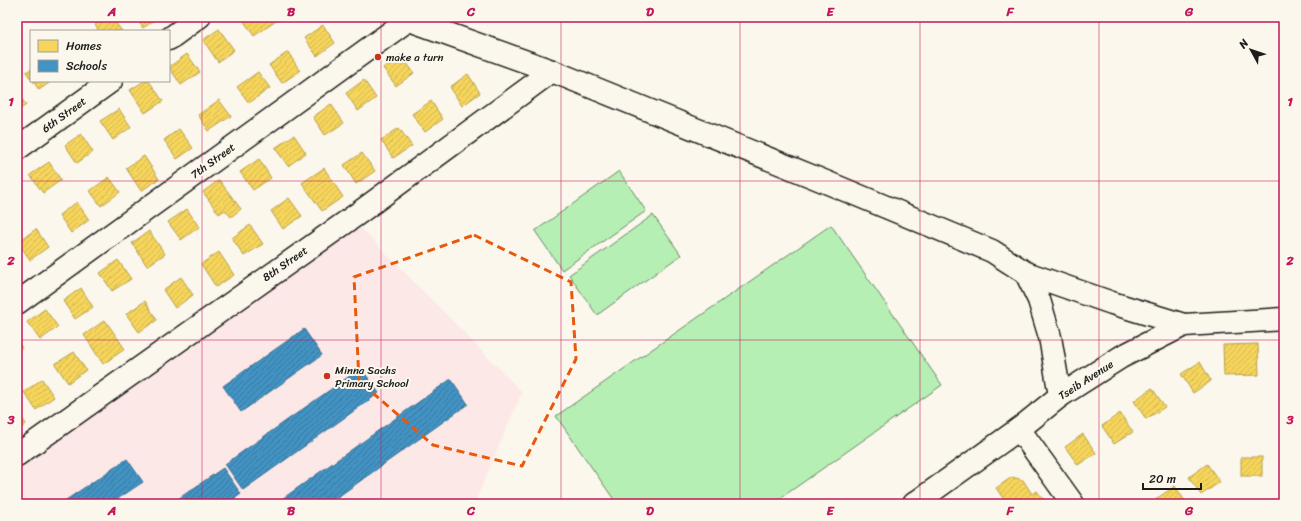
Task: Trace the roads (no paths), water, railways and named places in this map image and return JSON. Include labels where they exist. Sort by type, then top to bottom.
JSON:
[{"type":"street","points":[[170,38],[199,17]]},
{"type":"street","points":[[404,18],[552,71],[950,233],[992,251],[1026,273],[1112,303],[1184,325]]},
{"type":"street","name":"7th Street","points":[[17,303],[404,18]]},
{"type":"street","name":"8th Street","points":[[17,455],[356,215],[552,71]]},
{"type":"street","name":"6th Street","points":[[17,149],[110,82]]},
{"type":"street","points":[[1026,273],[1039,300],[1050,337],[1060,396]]},
{"type":"street","name":"Tseib Avenue","points":[[914,504],[1019,429],[1060,396],[1121,357],[1184,325],[1284,319]]},
{"type":"street","points":[[1019,429],[1073,504]]},
{"type":"place","name":"make a turn","points":[[378,57]]},
{"type":"place","name":"Minna Sachs Primary School","points":[[327,376]]}]
